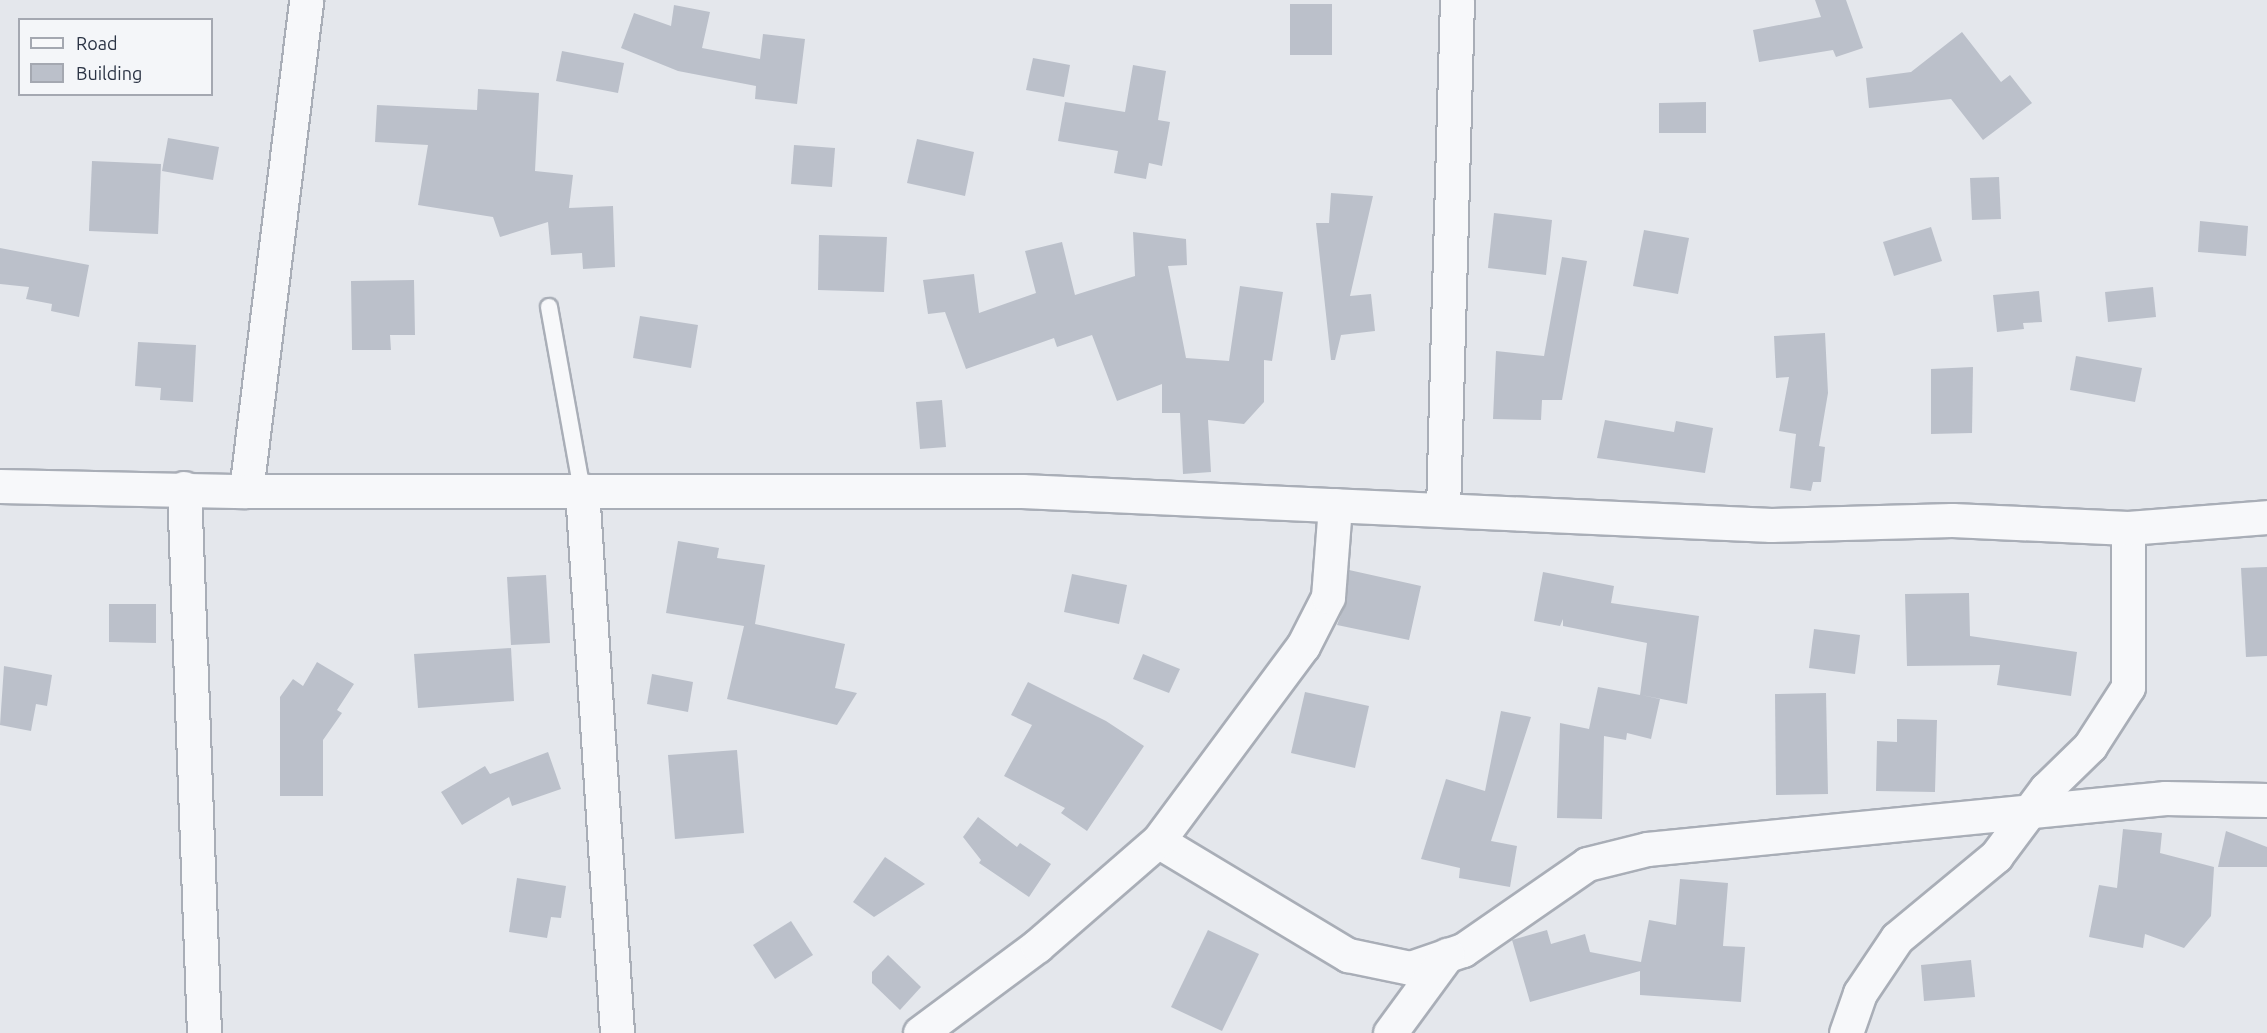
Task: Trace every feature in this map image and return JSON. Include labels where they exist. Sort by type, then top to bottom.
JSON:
[{"type":"street","points":[[246,491],[306,0]]},
{"type":"street","points":[[1443,510],[1456,0]]},
{"type":"street","points":[[0,486],[246,491],[1022,491],[1771,525],[1952,520],[2128,528],[2267,517]]},
{"type":"street","points":[[184,488],[204,1033]]},
{"type":"street","points":[[582,490],[617,1033]]},
{"type":"street","points":[[920,1033],[1037,946],[1158,841],[1303,646],[1328,597],[1335,505]]},
{"type":"street","points":[[1846,1033],[1860,993],[1897,938],[1996,855],[2030,810],[2090,746],[2128,687],[2128,528]]},
{"type":"street","points":[[1158,841],[1348,955],[1410,968],[1463,950],[1587,864],[1647,849],[2165,798],[2267,800]]},
{"type":"street","points":[[1390,1033],[1447,955]]},
{"type":"lane","points":[[549,307],[582,490]]},
{"type":"building","points":[[1815,0],[1846,0],[1863,48],[1836,57],[1833,50],[1759,62],[1753,30],[1821,17]]},
{"type":"building","points":[[1290,4],[1332,4],[1332,55],[1290,55]]},
{"type":"building","points":[[674,5],[710,12],[702,48],[760,59],[763,34],[805,39],[797,104],[755,99],[756,86],[678,71],[621,48],[634,13],[671,26]]},
{"type":"building","points":[[1962,32],[2001,82],[2010,75],[2032,103],[1983,140],[1951,99],[1869,108],[1866,78],[1911,72]]},
{"type":"building","points":[[562,51],[624,63],[618,93],[556,81]]},
{"type":"building","points":[[1033,58],[1070,65],[1064,97],[1026,90]]},
{"type":"building","points":[[1133,65],[1166,71],[1158,120],[1170,122],[1162,166],[1149,163],[1146,179],[1114,173],[1118,151],[1058,141],[1065,102],[1125,112]]},
{"type":"building","points":[[478,89],[539,93],[535,171],[573,175],[569,208],[613,206],[615,267],[583,269],[582,253],[551,255],[548,222],[500,237],[493,217],[418,205],[428,145],[375,142],[377,105],[477,110]]},
{"type":"building","points":[[1706,102],[1706,133],[1659,133],[1659,103]]},
{"type":"building","points":[[168,138],[219,147],[213,180],[162,171]]},
{"type":"building","points":[[917,139],[974,152],[965,196],[907,183]]},
{"type":"building","points":[[794,145],[835,148],[832,187],[791,184]]},
{"type":"building","points":[[92,161],[161,164],[158,234],[89,231]]},
{"type":"building","points":[[1999,177],[2001,219],[1972,220],[1970,178]]},
{"type":"building","points":[[1331,193],[1373,196],[1350,296],[1371,294],[1375,331],[1341,335],[1335,360],[1331,360],[1316,223],[1329,223]]},
{"type":"building","points":[[1494,213],[1552,220],[1546,275],[1488,268]]},
{"type":"building","points":[[2200,221],[2248,226],[2246,256],[2198,252]]},
{"type":"building","points":[[1931,227],[1942,261],[1894,276],[1883,242]]},
{"type":"building","points":[[1644,230],[1689,238],[1678,294],[1633,286]]},
{"type":"building","points":[[1133,232],[1186,239],[1187,265],[1168,266],[1186,358],[1229,361],[1240,286],[1283,292],[1272,361],[1264,360],[1264,402],[1244,424],[1208,420],[1211,472],[1183,474],[1180,413],[1162,413],[1162,384],[1117,401],[1092,335],[1057,347],[1054,338],[966,369],[945,312],[928,314],[923,280],[974,274],[979,313],[1036,293],[1025,251],[1062,242],[1075,295],[1135,276]]},
{"type":"building","points":[[819,235],[887,237],[884,292],[818,290]]},
{"type":"building","points":[[0,248],[89,265],[79,317],[51,311],[52,304],[26,299],[29,287],[0,284]]},
{"type":"building","points":[[1562,257],[1587,261],[1562,400],[1542,400],[1541,420],[1493,419],[1496,351],[1544,356]]},
{"type":"building","points":[[414,280],[415,335],[390,335],[391,350],[352,350],[351,281]]},
{"type":"building","points":[[2153,287],[2156,317],[2108,322],[2105,292]]},
{"type":"building","points":[[2039,291],[2042,322],[2023,323],[2024,329],[1997,332],[1993,295]]},
{"type":"building","points":[[640,316],[698,325],[691,368],[633,358]]},
{"type":"building","points":[[1825,333],[1828,393],[1819,446],[1825,447],[1821,482],[1813,482],[1811,491],[1790,488],[1796,434],[1779,431],[1789,377],[1776,378],[1774,336]]},
{"type":"building","points":[[138,342],[196,345],[193,402],[160,400],[161,388],[135,386]]},
{"type":"building","points":[[2076,356],[2142,368],[2135,402],[2070,390]]},
{"type":"building","points":[[1973,367],[1972,433],[1931,434],[1931,369]]},
{"type":"building","points":[[942,400],[946,447],[920,449],[916,402]]},
{"type":"building","points":[[1605,420],[1674,432],[1676,421],[1713,428],[1705,473],[1597,458]]},
{"type":"building","points":[[678,541],[719,548],[717,558],[765,565],[755,624],[845,644],[835,688],[857,693],[837,725],[727,699],[744,626],[666,613]]},
{"type":"building","points":[[2267,567],[2267,656],[2246,657],[2241,568]]},
{"type":"building","points":[[1349,570],[1421,586],[1409,640],[1337,625],[1347,599]]},
{"type":"building","points":[[1543,572],[1614,586],[1611,603],[1699,616],[1687,704],[1641,695],[1660,699],[1651,739],[1627,733],[1626,740],[1604,736],[1602,819],[1557,818],[1560,723],[1589,729],[1598,687],[1640,695],[1647,643],[1563,626],[1563,619],[1560,626],[1534,621]]},
{"type":"building","points":[[1072,574],[1127,585],[1119,624],[1064,612]]},
{"type":"building","points":[[546,575],[550,643],[511,645],[507,577]]},
{"type":"building","points":[[1969,593],[1970,636],[2077,652],[2071,696],[1997,685],[2000,665],[1907,666],[1905,594]]},
{"type":"building","points":[[109,604],[156,604],[156,643],[109,642]]},
{"type":"building","points":[[1814,629],[1860,635],[1855,674],[1809,668]]},
{"type":"building","points":[[511,648],[514,701],[418,708],[414,654]]},
{"type":"building","points":[[1143,654],[1180,669],[1169,693],[1133,679]]},
{"type":"building","points":[[317,662],[354,684],[337,710],[342,713],[323,740],[323,796],[280,796],[280,697],[293,679],[303,686]]},
{"type":"building","points":[[4,666],[52,675],[47,706],[36,704],[31,731],[0,725]]},
{"type":"building","points":[[652,674],[693,682],[688,712],[647,704]]},
{"type":"building","points":[[1028,682],[1106,721],[1144,746],[1087,831],[1061,813],[1065,808],[1004,776],[1032,725],[1011,715]]},
{"type":"building","points":[[1305,692],[1369,706],[1355,768],[1291,753]]},
{"type":"building","points":[[1826,693],[1828,794],[1776,795],[1775,694]]},
{"type":"building","points":[[1501,711],[1531,717],[1491,841],[1517,846],[1510,887],[1459,878],[1460,868],[1421,859],[1446,779],[1485,791]]},
{"type":"building","points":[[1897,719],[1937,720],[1935,792],[1876,791],[1877,741],[1897,742]]},
{"type":"building","points":[[737,750],[744,833],[675,839],[668,755]]},
{"type":"building","points":[[548,752],[561,789],[512,806],[509,797],[462,825],[441,792],[485,766],[490,774]]},
{"type":"building","points":[[978,817],[1017,847],[1020,843],[1051,864],[1029,897],[979,863],[981,860],[963,837]]},
{"type":"building","points":[[2123,829],[2162,833],[2160,853],[2214,867],[2211,916],[2184,948],[2145,934],[2143,948],[2089,937],[2099,885],[2117,888]]},
{"type":"building","points":[[2226,831],[2267,847],[2267,867],[2218,867]]},
{"type":"building","points":[[885,857],[925,884],[874,917],[853,902]]},
{"type":"building","points":[[517,878],[566,886],[561,918],[551,917],[547,938],[509,932]]},
{"type":"building","points":[[1680,879],[1728,883],[1723,946],[1745,947],[1741,1002],[1640,995],[1640,971],[1530,1002],[1512,940],[1547,930],[1551,944],[1585,934],[1590,952],[1641,962],[1649,920],[1676,925]]},
{"type":"building","points":[[791,921],[813,955],[775,979],[753,945]]},
{"type":"building","points":[[1208,930],[1259,954],[1222,1031],[1171,1007]]},
{"type":"building","points":[[888,955],[921,987],[900,1010],[872,983],[872,972]]},
{"type":"building","points":[[1971,960],[1975,997],[1924,1001],[1921,965]]}]
